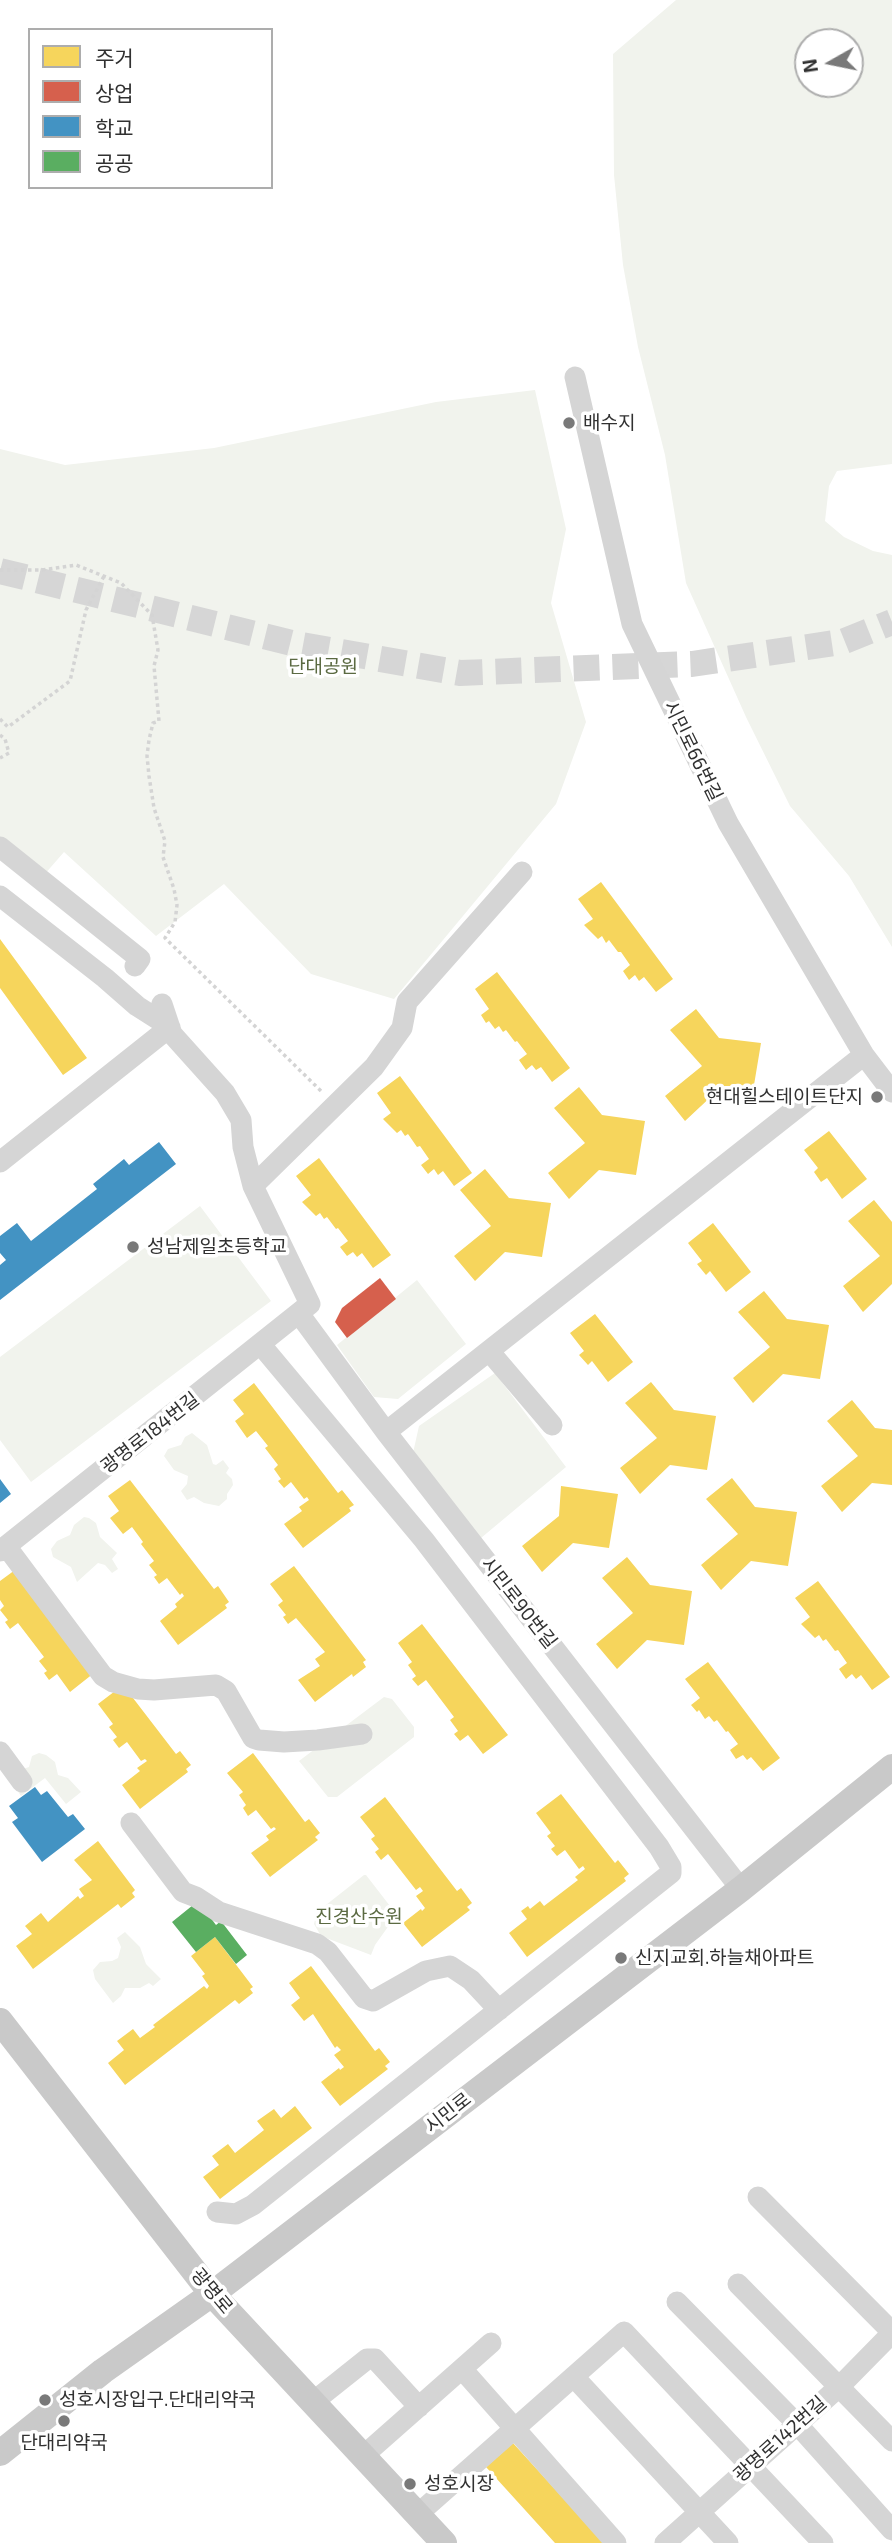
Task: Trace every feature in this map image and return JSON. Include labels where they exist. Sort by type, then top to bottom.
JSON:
[{"type":"main road","name":"시민로","points":[[0,2453],[103,2371],[212,2294],[741,1889],[892,1767]]},
{"type":"main road","name":"광명로","points":[[0,2021],[212,2294],[444,2543]]},
{"type":"street","name":"시민로66번길","points":[[575,376],[632,624],[728,823],[864,1055],[892,1092]]},
{"type":"street","points":[[0,847],[140,959],[135,966]]},
{"type":"street","points":[[253,1186],[374,1067],[402,1028],[407,1002],[522,872]]},
{"type":"street","points":[[0,895],[137,1006],[170,1027]]},
{"type":"street","points":[[162,1004],[172,1034],[225,1093],[240,1120],[243,1147],[253,1186],[310,1304],[300,1315]]},
{"type":"street","points":[[0,1162],[170,1027]]},
{"type":"street","points":[[386,1432],[864,1055]]},
{"type":"street","name":"광명로184번길","points":[[3,1548],[300,1315]]},
{"type":"street","name":"시민로90번길","points":[[300,1315],[386,1432],[741,1889]]},
{"type":"street","points":[[218,2212],[236,2214],[253,2205],[671,1873],[671,1867],[659,1847],[424,1540],[261,1345]]},
{"type":"street","points":[[489,1351],[552,1426]]},
{"type":"street","points":[[3,1548],[103,1676],[113,1682],[154,1690],[216,1685],[226,1691],[253,1738],[259,1740],[284,1742],[362,1734]]},
{"type":"street","points":[[0,1752],[22,1782]]},
{"type":"street","points":[[131,1824],[183,1892],[197,1897],[219,1912],[317,1944],[328,1952],[365,1998],[373,2001],[426,1970],[450,1966],[471,1979],[499,2010]]},
{"type":"street","name":"광명로142번길","points":[[665,2543],[840,2386],[892,2332],[758,2197]]},
{"type":"street","points":[[738,2284],[892,2441]]},
{"type":"street","points":[[677,2302],[797,2424],[892,2530]]},
{"type":"street","points":[[418,2514],[624,2332],[823,2543]]},
{"type":"street","points":[[363,2456],[491,2343]]},
{"type":"street","points":[[313,2403],[367,2359],[375,2359],[419,2407]]},
{"type":"street","points":[[462,2369],[616,2543]]},
{"type":"street","points":[[574,2377],[728,2543]]},
{"type":"path","points":[[0,570],[42,570],[76,565],[121,583],[152,615],[158,650],[153,666],[159,721],[153,723],[147,757],[154,808],[165,841],[163,857],[177,905],[175,922],[165,938],[335,1105]]},
{"type":"path","points":[[0,719],[8,727],[70,681],[86,610],[104,575]]},
{"type":"path","points":[[0,735],[5,739],[9,752],[0,758]]},
{"type":"green space","points":[[676,0],[892,0],[892,464],[837,471],[829,486],[825,521],[844,537],[873,551],[892,555],[892,947],[849,876],[790,806],[746,717],[686,583],[665,455],[638,347],[623,265],[614,175],[613,54]]},
{"type":"green space","name":"단대공원","points":[[535,390],[566,529],[551,603],[586,722],[556,804],[394,999],[311,974],[224,884],[156,936],[64,852],[37,883],[0,860],[0,449],[65,465],[214,448],[436,402]]},
{"type":"green space","points":[[200,1206],[271,1301],[31,1482],[0,1440],[0,1357]]},
{"type":"green space","points":[[417,1280],[466,1344],[398,1399],[374,1397],[337,1345]]},
{"type":"green space","points":[[495,1373],[566,1467],[481,1538],[413,1453],[419,1426]]},
{"type":"green space","points":[[192,1433],[207,1445],[213,1464],[223,1460],[229,1468],[226,1473],[232,1479],[233,1485],[227,1499],[219,1506],[204,1503],[194,1497],[187,1500],[181,1491],[187,1484],[188,1476],[174,1470],[164,1456],[168,1449],[181,1445],[185,1437]]},
{"type":"green space","points":[[84,1517],[96,1523],[100,1537],[117,1553],[112,1559],[118,1569],[112,1573],[105,1565],[98,1563],[77,1582],[71,1567],[53,1557],[51,1549],[57,1541],[70,1535],[74,1525]]},
{"type":"green space","points":[[384,1697],[392,1699],[414,1727],[414,1737],[337,1797],[328,1797],[299,1761]]},
{"type":"green space","points":[[39,1753],[55,1762],[58,1775],[68,1778],[81,1792],[66,1804],[45,1778],[21,1796],[15,1787],[23,1769],[29,1767],[32,1756]]},
{"type":"green space","name":"진경산수원","points":[[364,1875],[390,1906],[392,1914],[390,1924],[371,1955],[321,1936],[314,1924],[317,1912]]},
{"type":"green space","points":[[125,1932],[140,1947],[146,1964],[161,1979],[153,1986],[149,1983],[140,1988],[125,1988],[113,2003],[95,1979],[93,1970],[100,1962],[118,1958],[121,1947],[117,1938]]},
{"type":"building: 주거","points":[[601,882],[673,979],[656,992],[644,977],[639,981],[635,975],[629,980],[623,971],[630,965],[621,952],[618,952],[609,940],[606,943],[602,936],[598,939],[584,925],[593,919],[578,899]]},
{"type":"building: 주거","points":[[0,939],[87,1058],[63,1075],[0,988]]},
{"type":"building: 주거","points":[[497,972],[570,1068],[552,1082],[541,1067],[536,1070],[532,1065],[526,1070],[519,1060],[527,1054],[517,1041],[515,1042],[506,1030],[503,1032],[499,1026],[495,1029],[489,1021],[486,1023],[481,1015],[489,1009],[475,989]]},
{"type":"building: 주거","points":[[696,1009],[719,1038],[761,1043],[752,1097],[716,1092],[685,1121],[665,1096],[702,1066],[670,1030]]},
{"type":"building: 주거","points":[[400,1076],[472,1173],[454,1186],[443,1171],[438,1175],[434,1169],[428,1174],[421,1165],[429,1159],[420,1146],[417,1147],[408,1134],[405,1136],[401,1130],[397,1133],[383,1119],[391,1113],[377,1093]]},
{"type":"building: 주거","points":[[579,1087],[602,1115],[645,1121],[636,1175],[599,1170],[569,1199],[548,1173],[585,1143],[554,1108]]},
{"type":"building: 주거","points":[[829,1131],[867,1179],[842,1199],[827,1178],[821,1182],[814,1172],[818,1168],[804,1150]]},
{"type":"building: 주거","points":[[319,1158],[391,1255],[373,1268],[362,1253],[357,1257],[353,1252],[347,1256],[340,1247],[348,1241],[338,1228],[320,1213],[316,1216],[302,1202],[311,1195],[296,1176]]},
{"type":"building: 주거","points":[[485,1169],[509,1198],[551,1203],[542,1257],[505,1252],[475,1281],[454,1256],[491,1226],[460,1190]]},
{"type":"building: 주거","points":[[874,1200],[892,1222],[892,1284],[863,1312],[843,1286],[880,1256],[848,1221]]},
{"type":"building: 주거","points":[[713,1223],[751,1272],[726,1292],[710,1271],[706,1275],[697,1264],[702,1261],[688,1243]]},
{"type":"building: 주거","points":[[764,1291],[787,1319],[829,1325],[820,1379],[783,1374],[753,1403],[733,1378],[770,1347],[738,1312]]},
{"type":"building: 주거","points":[[595,1314],[633,1362],[608,1382],[592,1361],[588,1365],[579,1355],[584,1351],[570,1333]]},
{"type":"building: 주거","points":[[651,1382],[674,1410],[716,1416],[707,1470],[670,1465],[640,1494],[620,1468],[657,1438],[625,1403]]},
{"type":"building: 주거","points":[[254,1383],[338,1493],[342,1490],[354,1505],[349,1508],[351,1511],[303,1548],[284,1524],[302,1511],[299,1507],[309,1500],[307,1497],[304,1499],[291,1482],[284,1488],[274,1469],[278,1465],[265,1448],[268,1446],[256,1431],[247,1438],[235,1421],[244,1414],[233,1400]]},
{"type":"building: 주거","points":[[852,1400],[875,1428],[892,1430],[892,1485],[872,1483],[842,1512],[821,1486],[858,1456],[827,1421]]},
{"type":"building: 주거","points":[[732,1478],[755,1507],[797,1512],[788,1566],[751,1561],[721,1590],[701,1565],[738,1534],[706,1499]]},
{"type":"building: 주거","points":[[130,1480],[214,1589],[218,1586],[229,1602],[225,1605],[227,1608],[178,1645],[160,1621],[177,1607],[175,1604],[184,1596],[182,1593],[180,1595],[167,1578],[159,1584],[154,1577],[157,1575],[149,1565],[154,1561],[132,1527],[123,1534],[110,1518],[119,1511],[108,1496]]},
{"type":"building: 주거","points":[[561,1486],[618,1494],[609,1548],[573,1543],[542,1572],[522,1546],[559,1516]]},
{"type":"building: 주거","points":[[627,1557],[650,1585],[692,1591],[684,1645],[647,1640],[617,1669],[596,1644],[633,1613],[602,1578]]},
{"type":"building: 주거","points":[[294,1566],[366,1660],[363,1662],[366,1667],[353,1677],[352,1674],[315,1702],[298,1680],[320,1666],[315,1659],[325,1652],[296,1618],[288,1624],[283,1617],[286,1615],[278,1605],[283,1601],[270,1584]]},
{"type":"building: 주거","points":[[15,1570],[94,1673],[70,1692],[57,1674],[49,1680],[44,1673],[47,1671],[39,1661],[44,1657],[18,1623],[10,1629],[5,1622],[8,1620],[0,1610],[4,1606],[0,1600],[0,1581]]},
{"type":"building: 주거","points":[[818,1581],[890,1677],[872,1690],[861,1675],[856,1679],[852,1674],[846,1679],[839,1669],[847,1663],[838,1650],[835,1651],[826,1639],[823,1641],[819,1635],[815,1638],[801,1624],[810,1617],[795,1598]]},
{"type":"building: 주거","points":[[422,1624],[508,1735],[483,1754],[468,1735],[460,1741],[454,1734],[458,1731],[450,1720],[454,1717],[426,1680],[418,1686],[412,1679],[416,1676],[408,1665],[412,1662],[398,1643]]},
{"type":"building: 주거","points":[[708,1662],[780,1758],[763,1771],[751,1757],[747,1760],[743,1755],[736,1759],[730,1750],[738,1744],[728,1731],[726,1732],[717,1720],[714,1722],[709,1716],[705,1719],[699,1710],[697,1712],[691,1705],[700,1698],[685,1679]]},
{"type":"building: 주거","points":[[123,1685],[176,1754],[180,1751],[191,1765],[186,1769],[188,1772],[140,1809],[122,1785],[140,1771],[137,1768],[147,1761],[141,1761],[127,1742],[119,1748],[113,1740],[117,1737],[109,1727],[113,1724],[98,1704]]},
{"type":"building: 주거","points":[[253,1753],[305,1822],[309,1819],[320,1833],[315,1837],[318,1840],[270,1877],[251,1853],[269,1840],[266,1836],[276,1829],[271,1829],[256,1810],[248,1816],[243,1808],[246,1805],[239,1795],[243,1792],[227,1773]]},
{"type":"building: 주거","points":[[561,1794],[615,1863],[618,1860],[629,1874],[624,1878],[626,1881],[527,1957],[509,1933],[527,1919],[521,1911],[528,1906],[530,1909],[540,1901],[544,1906],[578,1880],[575,1877],[585,1869],[583,1866],[579,1869],[565,1850],[557,1856],[551,1849],[555,1846],[547,1836],[551,1833],[536,1813]]},
{"type":"building: 주거","points":[[385,1797],[457,1891],[461,1888],[472,1903],[467,1907],[470,1910],[422,1947],[403,1923],[425,1908],[416,1896],[423,1891],[420,1887],[416,1890],[388,1854],[381,1860],[375,1852],[379,1849],[371,1839],[375,1836],[360,1817]]},
{"type":"building: 주거","points":[[98,1841],[135,1890],[132,1893],[135,1897],[121,1908],[118,1904],[33,1969],[16,1946],[32,1934],[25,1926],[41,1913],[48,1922],[78,1896],[80,1899],[84,1896],[79,1889],[92,1880],[74,1860]]},
{"type":"building: 주거","points":[[215,1937],[253,1987],[250,1989],[253,1993],[239,2004],[235,2000],[125,2085],[108,2063],[124,2050],[117,2041],[133,2029],[140,2038],[204,1986],[207,1989],[209,1986],[202,1976],[205,1974],[191,1956]]},
{"type":"building: 주거","points":[[311,1966],[375,2051],[379,2048],[390,2062],[385,2066],[388,2069],[340,2106],[321,2082],[344,2067],[334,2055],[341,2050],[337,2046],[335,2048],[313,2014],[304,2021],[291,2005],[300,1998],[289,1983]]},
{"type":"building: 주거","points":[[295,2106],[312,2128],[220,2199],[203,2177],[219,2165],[212,2156],[228,2144],[235,2153],[264,2130],[257,2121],[274,2109],[281,2118]]},
{"type":"building: 주거","points":[[513,2443],[604,2543],[555,2543],[486,2467]]},
{"type":"building: 상업","points":[[380,1278],[396,1299],[347,1338],[335,1322],[342,1308]]},
{"type":"building: 학교","points":[[159,1142],[176,1164],[0,1300],[0,1265],[6,1260],[0,1253],[0,1236],[17,1223],[31,1241],[97,1189],[93,1184],[124,1159],[129,1165]]},
{"type":"building: 학교","points":[[0,1479],[11,1494],[0,1503]]},
{"type":"building: 학교","points":[[35,1787],[41,1795],[47,1791],[68,1817],[73,1814],[85,1829],[42,1862],[12,1822],[18,1818],[9,1806]]},
{"type":"building: 공공","points":[[198,1901],[216,1925],[221,1921],[247,1955],[236,1964],[215,1937],[196,1952],[172,1922]]},
{"type":"tunnel","points":[[0,571],[296,644],[460,673],[692,664],[842,642],[892,622]]},
{"type":"place","name":"배수지","points":[[569,423]]},
{"type":"place","name":"현대힐스테이트단지","points":[[877,1097]]},
{"type":"place","name":"성남제일초등학교","points":[[133,1247]]},
{"type":"place","name":"신지교회.하늘채아파트","points":[[621,1958]]},
{"type":"place","name":"성호시장입구.단대리약국","points":[[45,2400]]},
{"type":"place","name":"단대리약국","points":[[64,2421]]},
{"type":"place","name":"성호시장","points":[[410,2484]]}]
